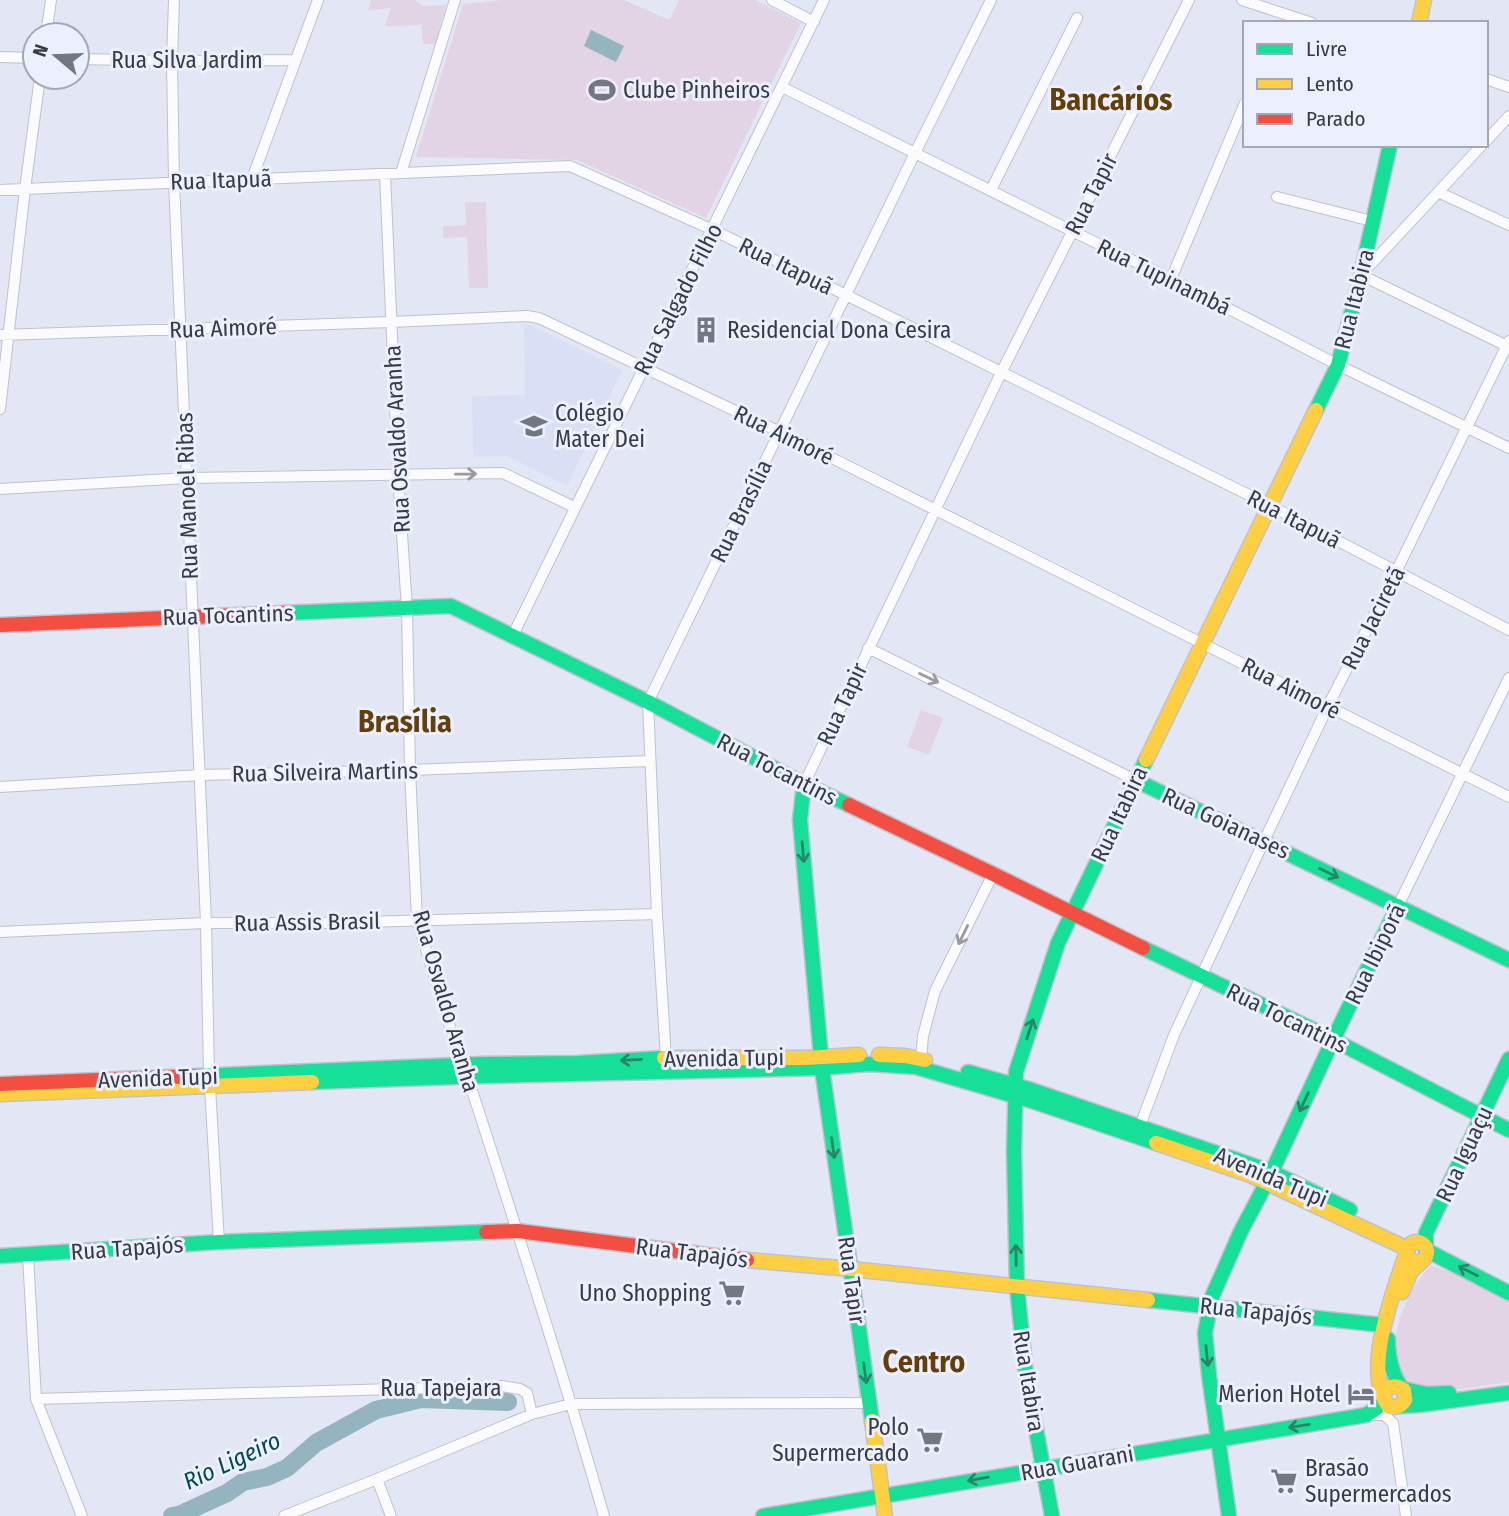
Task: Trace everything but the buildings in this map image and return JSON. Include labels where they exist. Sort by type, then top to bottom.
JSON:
[{"type":"street","points":[[48,21],[51,0]]},
{"type":"street","name":"Rua Manoel Ribas","points":[[174,0],[174,182],[206,923],[209,1081],[219,1242]]},
{"type":"street","points":[[252,179],[318,0]]},
{"type":"street","points":[[401,173],[455,0]]},
{"type":"street","points":[[772,0],[814,22]]},
{"type":"street","name":"Rua Salgado Filho","points":[[513,635],[824,0]]},
{"type":"street","name":"Rua Brasília","points":[[666,1058],[648,702],[991,0]]},
{"type":"street","name":"Rua Tapir","points":[[885,1516],[821,1062],[800,820],[804,784],[1001,373],[1189,0]]},
{"type":"street","points":[[1242,0],[1306,21]]},
{"type":"street","points":[[1419,21],[1424,0]]},
{"type":"street","points":[[1270,21],[1273,10]]},
{"type":"street","points":[[991,190],[1077,18]]},
{"type":"street","points":[[0,57],[21,58]]},
{"type":"street","name":"Rua Silva Jardim","points":[[91,59],[296,60]]},
{"type":"street","points":[[1488,80],[1509,87]]},
{"type":"street","name":"Rua Tupinambá","points":[[782,87],[1509,448]]},
{"type":"street","points":[[0,410],[4,335],[38,91]]},
{"type":"street","points":[[1171,279],[1243,108]]},
{"type":"street","points":[[1488,139],[1509,116]]},
{"type":"street","name":"Rua Itabira","points":[[1052,1516],[1026,1375],[1017,1287],[1014,1151],[1016,1072],[1058,943],[1071,914],[1338,365],[1390,147]]},
{"type":"street","points":[[1480,147],[1361,275],[1508,344]]},
{"type":"street","name":"Rua Itapuã","points":[[0,190],[570,166],[713,230],[846,295],[1269,505],[1509,630]]},
{"type":"street","name":"Rua Osvaldo Aranha","points":[[386,174],[398,475],[407,608],[410,770],[417,920],[518,1231],[604,1516]]},
{"type":"street","points":[[1438,192],[1509,225]]},
{"type":"street","points":[[1277,197],[1372,221]]},
{"type":"street","name":"Rua Aimoré","points":[[4,335],[527,316],[539,318],[780,432],[1509,797]]},
{"type":"street","name":"Rua Jaciretã","points":[[1140,1126],[1174,1035],[1264,841],[1508,344]]},
{"type":"street","points":[[0,489],[187,478],[503,473],[575,507]]},
{"type":"street","name":"Rua Tocantins","points":[[0,625],[451,606],[648,702],[804,784],[1333,1040],[1509,1130]]},
{"type":"street","name":"Rua Goianases","points":[[868,648],[1509,960]]},
{"type":"street","name":"Rua Ibiporã","points":[[1230,1516],[1205,1333],[1212,1297],[1241,1231],[1270,1177],[1333,1040],[1509,678]]},
{"type":"street","name":"Rua Silveira Martins","points":[[0,787],[200,775],[650,761]]},
{"type":"street","points":[[921,1059],[923,1037],[935,991],[993,874]]},
{"type":"street","name":"Rua Assis Brasil","points":[[0,932],[206,923],[657,914]]},
{"type":"street","name":"Avenida Tupi","points":[[0,1084],[209,1081],[821,1062],[881,1055],[921,1059],[1270,1177]]},
{"type":"street","name":"Avenida Tupi","points":[[465,1072],[666,1058],[916,1067],[1015,1090],[1140,1126],[1270,1177],[1509,1293]]},
{"type":"street","name":"Rua Iguaçu","points":[[1383,1397],[1379,1374],[1382,1325],[1509,1059]]},
{"type":"street","name":"Avenida Tupi","points":[[0,1094],[209,1081]]},
{"type":"street","name":"Rua Tapajós","points":[[0,1256],[219,1242],[518,1231],[732,1259],[1382,1325]]},
{"type":"street","name":"Rua Iguaçu","points":[[1403,1388],[1391,1369],[1388,1336],[1418,1251]]},
{"type":"street","points":[[28,1255],[36,1399],[82,1516]]},
{"type":"street","points":[[1366,1415],[1378,1408],[1385,1390],[1390,1386],[1397,1385],[1422,1394],[1444,1394],[1509,1385]]},
{"type":"street","name":"Rua Tapejara","points":[[36,1399],[501,1386],[527,1393],[532,1414],[572,1404],[869,1403]]},
{"type":"street","points":[[1403,1388],[1406,1397],[1404,1404],[1396,1412],[1394,1423],[1406,1516]]},
{"type":"street","points":[[1383,1397],[1386,1404],[1393,1408],[1509,1393]]},
{"type":"street","points":[[284,1516],[532,1414]]},
{"type":"street","points":[[1366,1415],[1384,1415],[1394,1423]]},
{"type":"street","name":"Rua Guarani","points":[[763,1516],[1366,1415]]},
{"type":"street","points":[[377,1479],[391,1516]]},
{"type":"shaded area","points":[[371,0],[415,0],[423,6],[446,5],[436,44],[423,44],[422,25],[385,26],[391,8],[368,10]]},
{"type":"shaded area","name":"Clube Pinheiros","points":[[502,0],[624,0],[669,20],[679,0],[755,0],[801,23],[706,218],[577,160],[416,157],[463,4]]},
{"type":"shaded area","points":[[591,30],[624,46],[616,62],[584,46]]},
{"type":"shaded area","points":[[465,202],[486,202],[488,288],[469,288],[467,237],[443,238],[443,226],[466,225]]},
{"type":"shaded area","name":"Colégio Mater Dei","points":[[524,325],[531,325],[622,370],[567,486],[507,456],[473,457],[472,396],[525,395]]},
{"type":"shaded area","points":[[921,710],[943,718],[929,755],[907,747]]},
{"type":"shaded area","points":[[1431,1266],[1460,1277],[1509,1302],[1509,1382],[1440,1392],[1421,1391],[1403,1381],[1394,1359],[1396,1333],[1404,1307],[1416,1283]]},
{"type":"waterway","name":"Rio Ligeiro","points":[[172,1516],[227,1493],[243,1482],[267,1477],[287,1468],[316,1443],[376,1410],[421,1399],[508,1402]]},
{"type":"traffic: fast","points":[[1316,410],[1338,365],[1390,147]]},
{"type":"traffic: fast","points":[[284,613],[451,606],[648,702],[849,805]]},
{"type":"traffic: fast","points":[[1052,1516],[1026,1375],[1017,1287],[1014,1151],[1016,1072],[1058,943],[1146,760]]},
{"type":"traffic: fast","points":[[1135,780],[1509,960]]},
{"type":"traffic: fast","points":[[804,784],[800,820],[822,1068],[872,1421]]},
{"type":"traffic: fast","points":[[1229,1516],[1205,1333],[1212,1297],[1241,1231],[1398,906]]},
{"type":"traffic: fast","points":[[1143,948],[1314,1030],[1509,1130]]},
{"type":"traffic: fast","points":[[197,1076],[664,1058]]},
{"type":"traffic: fast","points":[[1509,1059],[1426,1233],[1426,1250],[1509,1293]]},
{"type":"traffic: fast","points":[[312,1082],[822,1068],[868,1064],[916,1067],[1032,1101],[1156,1143]]},
{"type":"traffic: fast","points":[[968,1072],[1032,1090],[1272,1172],[1350,1210]]},
{"type":"traffic: fast","points":[[0,1256],[219,1242],[486,1232]]},
{"type":"traffic: fast","points":[[1148,1300],[1382,1325]]},
{"type":"traffic: fast","points":[[1388,1339],[1391,1364],[1401,1387]]},
{"type":"traffic: fast","points":[[1404,1389],[1427,1394],[1449,1393]]},
{"type":"traffic: fast","points":[[1400,1406],[1509,1393]]},
{"type":"traffic: fast","points":[[763,1516],[1366,1415],[1377,1408],[1383,1397]]},
{"type":"traffic: slow","points":[[1419,21],[1424,0]]},
{"type":"traffic: slow","points":[[1146,760],[1316,410]]},
{"type":"traffic: slow","points":[[664,1058],[804,1058],[859,1055]]},
{"type":"traffic: slow","points":[[879,1055],[925,1060]]},
{"type":"traffic: slow","points":[[0,1094],[312,1082]]},
{"type":"traffic: slow","points":[[1156,1143],[1250,1175],[1408,1249],[1383,1329],[1378,1373],[1381,1392],[1389,1407],[1399,1406],[1405,1400],[1404,1390],[1396,1386],[1387,1388],[1383,1397]]},
{"type":"traffic: slow","points":[[1417,1242],[1424,1245],[1427,1252],[1424,1259],[1417,1262],[1410,1259],[1407,1252],[1410,1245],[1417,1242]]},
{"type":"traffic: slow","points":[[747,1260],[1148,1300]]},
{"type":"traffic: slow","points":[[1402,1292],[1411,1271],[1422,1261]]},
{"type":"traffic: slow","points":[[872,1421],[885,1516]]},
{"type":"traffic: jam","points":[[0,625],[284,613]]},
{"type":"traffic: jam","points":[[849,805],[1143,948]]},
{"type":"traffic: jam","points":[[0,1084],[197,1076]]},
{"type":"traffic: jam","points":[[486,1232],[518,1231],[747,1260]]},
{"type":"place","name":"Clube Pinheiros","points":[[602,90]]},
{"type":"place","name":"Residencial Dona Cesira","points":[[706,330]]},
{"type":"place","name":"Colégio Mater Dei","points":[[534,426]]},
{"type":"place","name":"Uno Shopping","points":[[732,1293]]},
{"type":"place","name":"Merion Hotel","points":[[1361,1394]]},
{"type":"place","name":"Polo Supermercado","points":[[930,1440]]},
{"type":"place","name":"Brasão Supermercados","points":[[1284,1481]]},
{"type":"district","name":"Bancários","points":[[1111,100]]},
{"type":"district","name":"Brasília","points":[[405,722]]},
{"type":"district","name":"Centro","points":[[924,1362]]}]
